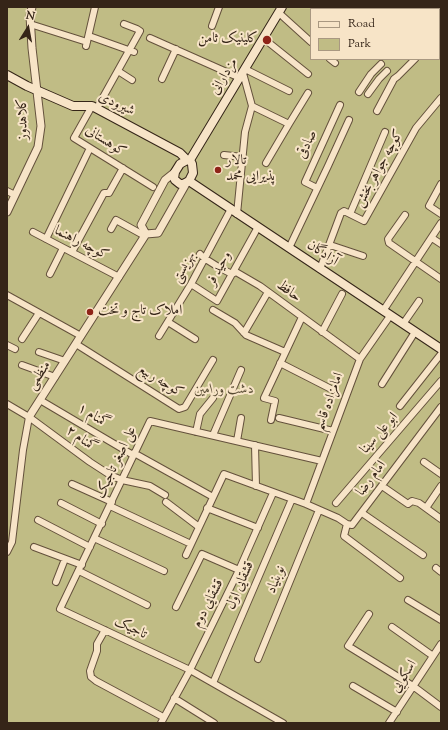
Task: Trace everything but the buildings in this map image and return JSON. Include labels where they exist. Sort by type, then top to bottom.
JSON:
[{"type":"main road","name":"مزدارانی","points":[[189,160],[280,10]]},
{"type":"main road","name":"شیرودی","points":[[7,75],[37,91],[73,106],[95,107],[180,153],[189,160]]},
{"type":"main road","points":[[189,160],[193,168],[193,173],[188,182],[180,184],[174,178],[175,172],[180,164],[189,160]]},
{"type":"main road","name":"آزادگان","points":[[188,182],[441,349]]},
{"type":"street","name":"کلاهدوز","points":[[7,212],[38,147],[41,126],[30,24],[32,7]]},
{"type":"street","points":[[87,41],[95,7]]},
{"type":"street","points":[[212,26],[219,7]]},
{"type":"street","points":[[280,10],[310,41]]},
{"type":"street","points":[[30,24],[87,41],[131,51]]},
{"type":"street","points":[[95,107],[131,51],[140,32],[137,29],[124,24]]},
{"type":"street","points":[[150,38],[176,50],[289,91]]},
{"type":"street","points":[[263,38],[308,74]]},
{"type":"street","points":[[162,79],[176,50]]},
{"type":"street","points":[[377,111],[394,79],[414,60]]},
{"type":"street","points":[[359,92],[379,61],[394,79]]},
{"type":"street","points":[[118,71],[132,80]]},
{"type":"street","points":[[368,94],[380,78],[388,71]]},
{"type":"street","points":[[234,211],[244,157],[245,132],[252,106],[242,73]]},
{"type":"street","points":[[266,163],[308,93]]},
{"type":"street","name":"کوچه جواهر بخش","points":[[320,269],[341,213],[344,210],[364,221],[416,128],[441,98]]},
{"type":"street","name":"صادقی","points":[[317,188],[305,182],[340,105]]},
{"type":"street","points":[[252,106],[289,124]]},
{"type":"street","name":"کوهستانی","points":[[95,107],[74,138],[153,187]]},
{"type":"street","name":"صادقی","points":[[289,248],[349,120]]},
{"type":"street","points":[[350,214],[386,132]]},
{"type":"street","points":[[46,239],[90,148]]},
{"type":"street","points":[[224,155],[244,157]]},
{"type":"street","points":[[72,252],[104,193],[109,193],[123,168]]},
{"type":"street","points":[[146,235],[141,225],[165,180],[175,172]]},
{"type":"street","points":[[111,228],[116,220],[146,235],[158,233],[188,182]]},
{"type":"street","points":[[441,184],[429,206],[441,214]]},
{"type":"street","points":[[7,192],[15,195]]},
{"type":"street","name":"بهزیستی","points":[[159,336],[193,286],[202,256],[234,211]]},
{"type":"street","points":[[405,215],[388,241],[441,279]]},
{"type":"street","name":"امامزاده قاسم","points":[[306,504],[360,359],[416,262],[441,223]]},
{"type":"street","name":"وحید فر","points":[[193,286],[216,301],[258,227]]},
{"type":"street","name":"کوچه راهنما","points":[[33,232],[119,277]]},
{"type":"street","name":"منظمی","points":[[7,552],[12,542],[29,417],[146,235]]},
{"type":"street","points":[[432,238],[441,244]]},
{"type":"street","points":[[330,245],[363,256]]},
{"type":"street","points":[[50,274],[63,248]]},
{"type":"street","name":"حافظ","points":[[202,256],[232,274],[236,272],[268,292],[360,359]]},
{"type":"street","points":[[244,333],[268,292]]},
{"type":"street","points":[[322,332],[342,294]]},
{"type":"street","points":[[7,295],[81,336]]},
{"type":"street","points":[[404,324],[419,301]]},
{"type":"street","points":[[213,310],[235,323],[246,335],[285,352]]},
{"type":"street","points":[[22,339],[39,313]]},
{"type":"street","points":[[271,420],[274,401],[264,398],[302,317]]},
{"type":"street","points":[[168,322],[195,339]]},
{"type":"street","points":[[382,384],[415,332]]},
{"type":"street","name":"کوچه ربیع","points":[[76,344],[179,409],[185,407],[213,360]]},
{"type":"street","points":[[7,345],[15,349]]},
{"type":"street","points":[[39,352],[65,361]]},
{"type":"street","points":[[400,406],[441,354]]},
{"type":"street","points":[[280,363],[333,390]]},
{"type":"street","points":[[22,365],[55,377]]},
{"type":"street","points":[[213,436],[241,370]]},
{"type":"street","name":"ابو علی سینا","points":[[336,503],[441,381]]},
{"type":"street","points":[[196,432],[200,414],[213,398]]},
{"type":"street","name":"گمنام ۱","points":[[40,400],[213,497]]},
{"type":"street","name":"گمنام ۲","points":[[7,404],[29,417],[90,462],[122,480],[150,486],[165,495]]},
{"type":"street","name":"امام رضا","points":[[347,524],[352,525],[362,513],[441,407]]},
{"type":"street","points":[[237,441],[240,418]]},
{"type":"street","points":[[279,418],[333,431]]},
{"type":"street","name":"علی اصغر تاجیک","points":[[60,610],[150,421],[322,460]]},
{"type":"street","points":[[255,445],[256,486]]},
{"type":"street","points":[[424,462],[441,474]]},
{"type":"street","points":[[186,555],[224,474],[306,504],[347,524],[344,536],[400,578]]},
{"type":"street","points":[[72,484],[191,544]]},
{"type":"street","points":[[382,486],[408,504],[412,501],[419,503],[441,519]]},
{"type":"street","points":[[426,508],[441,486]]},
{"type":"street","name":"قشقایی دوم","points":[[162,720],[190,670],[239,570],[273,493]]},
{"type":"street","name":"قشقایی اول","points":[[213,683],[292,499]]},
{"type":"street","points":[[166,502],[199,527]]},
{"type":"street","points":[[61,503],[102,524]]},
{"type":"street","points":[[207,508],[258,528]]},
{"type":"street","name":"نوبنیاد","points":[[258,660],[319,510]]},
{"type":"street","points":[[362,513],[423,555]]},
{"type":"street","points":[[38,520],[90,547]]},
{"type":"street","points":[[94,538],[164,571]]},
{"type":"street","points":[[34,547],[65,559],[147,605]]},
{"type":"street","points":[[176,607],[202,554],[239,570]]},
{"type":"street","points":[[56,582],[65,559]]},
{"type":"street","points":[[408,600],[441,620]]},
{"type":"street","name":"تاجیک","points":[[60,610],[190,670],[283,723]]},
{"type":"street","points":[[369,614],[348,646],[413,686],[441,707]]},
{"type":"street","points":[[392,627],[433,656]]},
{"type":"street","points":[[105,630],[97,644],[97,651],[90,671],[91,677],[162,720]]},
{"type":"street","name":"اسکویی","points":[[389,723],[441,644]]},
{"type":"street","points":[[352,686],[397,712]]},
{"type":"street","points":[[174,698],[214,723]]},
{"type":"green space","name":"دشت ورامین","points":[[7,7],[441,7],[441,723],[7,723]]},
{"type":"place","name":"کلینیک ثامن","points":[[267,40]]},
{"type":"place","name":"تالار پذیرایی محمد","points":[[218,170]]},
{"type":"place","name":"املاک تاج و تخت","points":[[90,312]]}]
